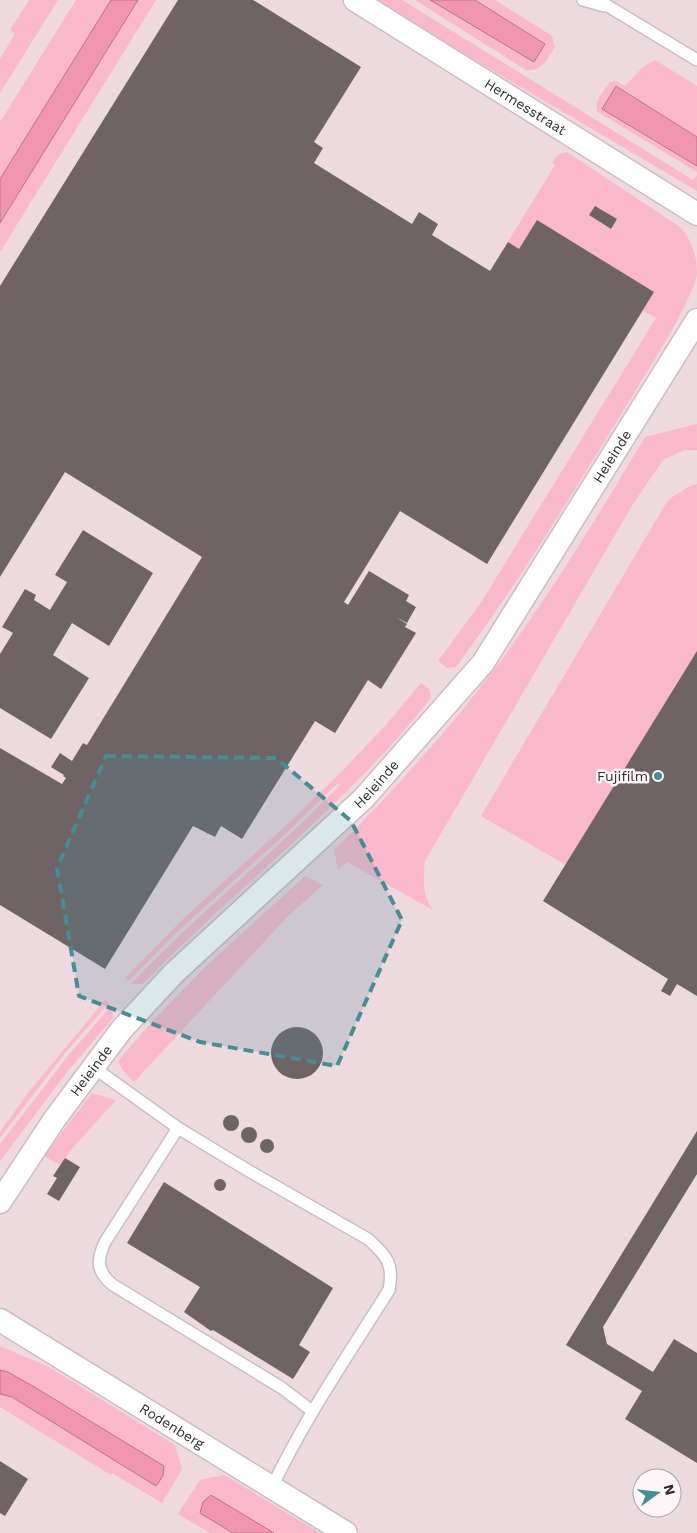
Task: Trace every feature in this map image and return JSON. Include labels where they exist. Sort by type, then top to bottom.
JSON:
[{"type":"street","name":"Hermesstraat","points":[[355,0],[697,214]]},
{"type":"street","name":"Heieinde","points":[[0,1202],[54,1120],[122,1029],[174,973],[364,798],[483,663],[697,320]]},
{"type":"street","name":"Rodenberg","points":[[0,1320],[346,1533]]},
{"type":"lane","points":[[583,0],[618,5]]},
{"type":"lane","points":[[598,0],[618,5],[697,60]]},
{"type":"lane","points":[[93,1067],[178,1128],[368,1240],[382,1252],[390,1264],[392,1276],[389,1290],[312,1411],[272,1488]]},
{"type":"lane","points":[[178,1128],[105,1242],[100,1253],[99,1265],[104,1277],[282,1388],[312,1411]]},
{"type":"highlighted area","points":[[106,756],[276,758],[351,821],[402,920],[337,1066],[200,1042],[79,996],[57,868]]},
{"type":"shaded area","points":[[0,0],[697,0],[697,1533],[0,1533]]},
{"type":"shaded area","points":[[29,0],[58,0],[0,93],[0,59],[15,34],[10,30]]},
{"type":"shaded area","points":[[76,0],[111,0],[0,179],[0,122]]},
{"type":"shaded area","points":[[111,0],[138,0],[0,223],[0,179]]},
{"type":"shaded area","points":[[138,0],[156,0],[0,252],[0,223]]},
{"type":"shaded area","points":[[377,0],[402,0],[693,180],[697,175],[697,191],[453,47]]},
{"type":"shaded area","points":[[415,0],[430,0],[534,61],[545,44],[475,0],[495,0],[551,35],[555,47],[540,67],[526,70]]},
{"type":"shaded area","points":[[430,0],[475,0],[545,44],[534,62]]},
{"type":"shaded area","points":[[655,60],[697,86],[697,137],[617,86],[603,109],[697,166],[697,172],[598,112],[598,100],[610,82],[616,81],[625,86],[643,67]]},
{"type":"shaded area","points":[[616,86],[697,137],[697,166],[602,109]]},
{"type":"shaded area","points":[[567,152],[680,227],[688,237],[693,249],[697,275],[694,286],[667,339],[546,534],[456,667],[447,668],[438,661],[480,604],[656,318],[583,276],[487,276],[555,165],[552,163],[557,155]]},
{"type":"shaded area","points":[[697,424],[697,450],[684,450],[663,460],[633,504],[425,861],[425,893],[433,910],[347,862],[338,870],[334,850],[424,755],[466,706],[506,654],[578,547],[645,437]]},
{"type":"shaded area","points":[[697,484],[697,652],[566,865],[481,816],[668,500],[688,487]]},
{"type":"shaded area","points":[[421,683],[430,690],[431,698],[364,774],[143,984],[131,984],[182,933],[340,785],[338,783],[282,837],[174,935],[129,981],[125,978],[185,917],[294,818],[341,772],[386,725]]},
{"type":"shaded area","points":[[305,876],[323,885],[288,916],[134,1082],[124,1072],[118,1061],[146,1028],[206,966]]},
{"type":"shaded area","points":[[105,1000],[109,1003],[65,1053],[0,1138],[0,1132],[28,1093]]},
{"type":"shaded area","points":[[111,1006],[113,1018],[68,1071],[0,1161],[0,1144],[68,1056]]},
{"type":"shaded area","points":[[92,1093],[116,1100],[70,1151],[60,1165],[44,1156]]},
{"type":"shaded area","points":[[0,1346],[49,1367],[175,1445],[182,1469],[162,1503],[112,1473],[111,1475],[0,1407],[0,1394],[12,1397],[8,1372],[0,1370]]},
{"type":"shaded area","points":[[0,1370],[8,1372],[36,1388],[164,1466],[163,1476],[156,1486],[12,1397],[0,1394]]},
{"type":"shaded area","points":[[224,1475],[320,1533],[274,1533],[211,1495],[200,1513],[233,1533],[210,1533],[178,1514],[200,1480]]},
{"type":"shaded area","points":[[211,1495],[274,1533],[233,1533],[200,1513],[203,1502]]},
{"type":"building","points":[[178,0],[253,0],[361,67],[314,142],[323,148],[314,163],[412,224],[419,212],[438,224],[432,235],[490,271],[508,242],[519,249],[537,220],[654,292],[487,564],[400,511],[344,602],[348,605],[369,571],[409,595],[406,601],[416,607],[407,623],[396,617],[407,624],[405,627],[416,633],[381,689],[368,680],[335,733],[315,721],[242,839],[221,826],[215,837],[193,826],[105,969],[0,905],[0,748],[62,784],[66,778],[51,767],[60,753],[72,761],[83,743],[87,745],[202,557],[65,472],[0,577],[0,286]]},
{"type":"building","points":[[595,206],[617,219],[611,229],[589,215]]},
{"type":"building","points":[[83,530],[153,573],[109,646],[72,623],[53,655],[89,678],[51,739],[0,708],[0,654],[13,633],[2,627],[25,589],[36,595],[34,600],[50,610],[67,582],[55,575]]},
{"type":"building","name":"Fujifilm","points":[[697,651],[697,996],[677,984],[670,996],[661,991],[668,979],[543,901]]},
{"type":"building","points":[[297,1027],[307,1029],[315,1035],[321,1043],[323,1053],[321,1063],[315,1071],[307,1077],[297,1079],[287,1077],[279,1071],[273,1063],[271,1053],[273,1043],[279,1035],[287,1029]]},
{"type":"building","points":[[231,1115],[239,1123],[231,1131],[223,1123]]},
{"type":"building","points":[[249,1127],[257,1135],[249,1143],[241,1135]]},
{"type":"building","points":[[697,1131],[697,1174],[603,1327],[607,1344],[653,1372],[674,1339],[697,1353],[697,1463],[625,1419],[642,1391],[566,1345]]},
{"type":"building","points":[[267,1139],[272,1141],[274,1146],[272,1151],[267,1153],[262,1151],[260,1146],[262,1141]]},
{"type":"building","points":[[65,1158],[80,1167],[59,1201],[47,1194],[57,1178],[53,1176]]},
{"type":"building","points":[[218,1179],[222,1179],[226,1185],[222,1191],[218,1191],[214,1187],[214,1183]]},
{"type":"building","points":[[164,1182],[333,1288],[299,1345],[310,1352],[293,1379],[213,1330],[211,1331],[184,1312],[200,1287],[127,1243]]},
{"type":"building","points":[[0,1461],[28,1479],[5,1516],[0,1513]]},
{"type":"place","name":"Fujifilm","points":[[658,776]]}]
